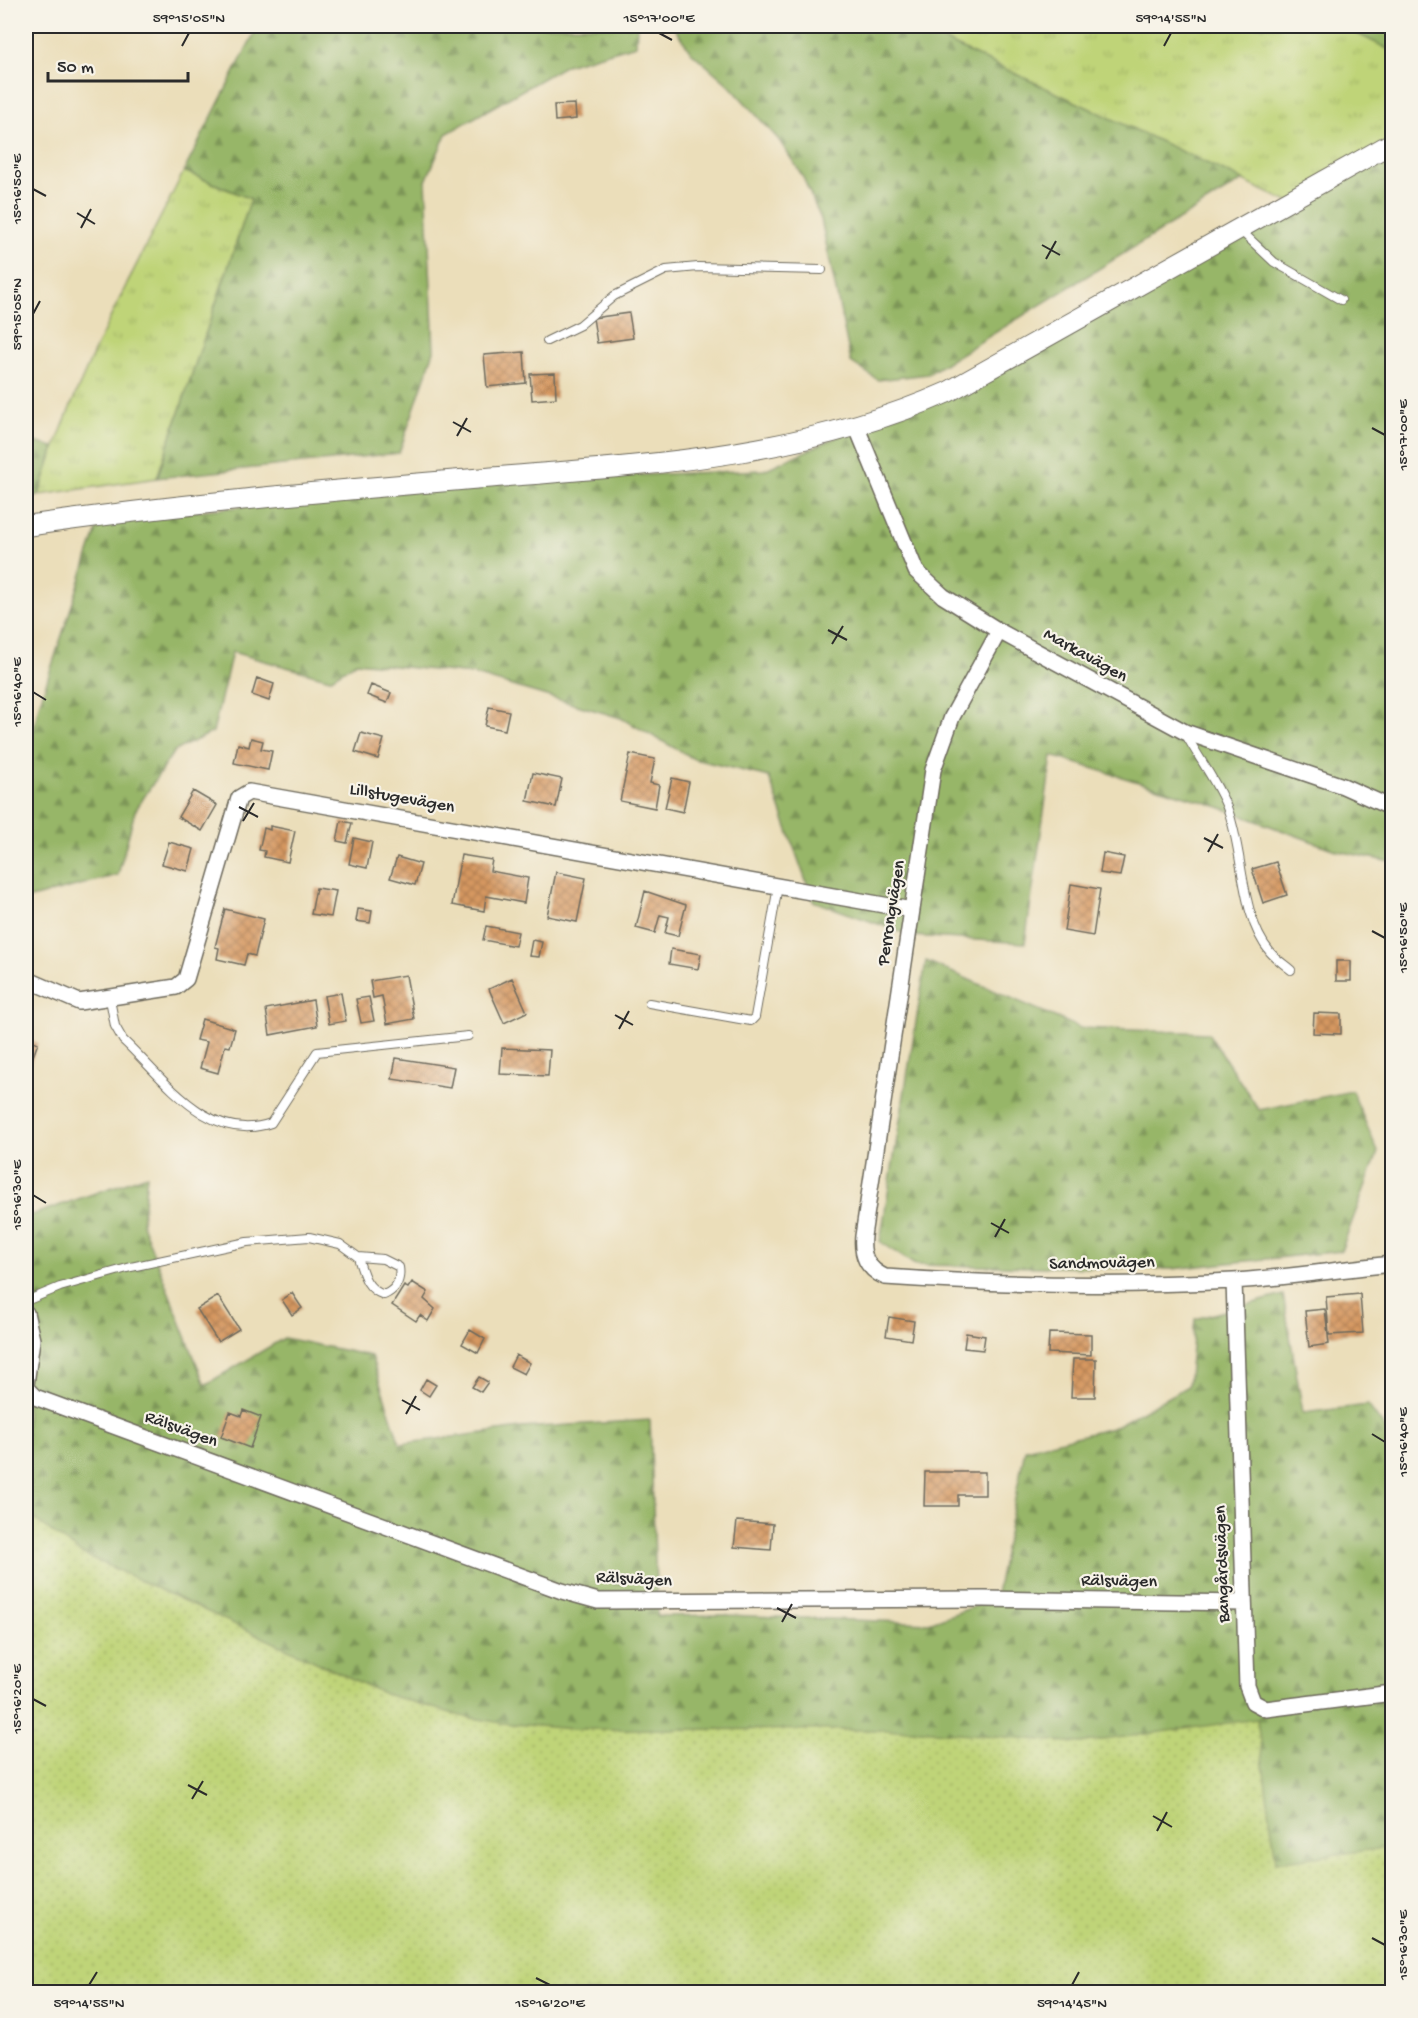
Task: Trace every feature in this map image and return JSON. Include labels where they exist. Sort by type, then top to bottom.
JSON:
[{"type":"street","points":[[26,526],[149,508],[700,460],[857,428],[948,392],[1392,143]]},
{"type":"street","name":"Markavägen","points":[[857,428],[916,571],[943,596],[999,631],[1185,732],[1343,786],[1392,808]]},
{"type":"street","name":"Perrongvägen","points":[[866,1215],[933,770],[940,744],[970,682],[999,631]]},
{"type":"street","name":"Lillstugevägen","points":[[26,980],[79,1002],[176,987],[186,980],[239,798],[249,792],[912,910]]},
{"type":"street","name":"Sandmovägen","points":[[866,1215],[861,1250],[871,1267],[885,1277],[984,1284],[1051,1285],[1234,1281],[1392,1264]]},
{"type":"street","name":"Bangårdsvägen","points":[[1234,1281],[1247,1686],[1252,1702],[1266,1709],[1392,1693]]},
{"type":"street","points":[[26,1313],[32,1340],[26,1386]]},
{"type":"street","name":"Rälsvägen","points":[[26,1386],[35,1397],[551,1587],[598,1601],[984,1599],[1244,1603]]},
{"type":"lane","points":[[1238,228],[1274,262],[1341,300]]},
{"type":"lane","points":[[547,341],[580,325],[614,296],[666,270],[698,267],[822,270]]},
{"type":"lane","points":[[1185,732],[1222,794],[1229,812],[1249,904],[1261,937],[1270,952],[1291,970]]},
{"type":"lane","points":[[649,1003],[751,1021],[755,1017],[778,886]]},
{"type":"lane","points":[[110,999],[115,1026],[123,1040],[200,1114],[226,1126],[258,1128],[271,1124],[317,1052],[468,1036]]},
{"type":"lane","points":[[26,1300],[60,1287],[131,1267],[247,1242],[309,1237],[340,1244],[358,1257],[383,1259],[399,1267],[400,1277],[394,1290],[384,1295],[373,1291],[364,1277],[358,1257]]},
{"type":"green space","points":[[258,26],[637,26],[636,45],[566,65],[446,134],[426,181],[434,351],[399,453],[157,478],[251,199],[184,171]]},
{"type":"green space","points":[[673,26],[913,26],[1243,180],[928,374],[878,380],[851,362],[821,219],[802,175],[779,140],[729,85],[691,52]]},
{"type":"green space","points":[[913,26],[1345,26],[1392,51],[1392,251]]},
{"type":"green space","points":[[1342,26],[1392,26],[1392,51]]},
{"type":"green space","points":[[1392,147],[1392,862],[1338,851],[1208,803],[1052,756],[1025,943],[912,936],[813,901],[769,777],[694,759],[621,718],[472,674],[356,662],[330,679],[232,652],[213,732],[174,751],[135,811],[118,875],[27,899],[26,767],[39,705],[100,520],[539,479],[764,470],[857,428],[974,388]]},
{"type":"green space","points":[[184,171],[251,199],[157,478],[39,495],[69,411],[104,330]]},
{"type":"green space","points":[[26,440],[54,447],[39,495],[26,498]]},
{"type":"green space","points":[[926,961],[1080,1028],[1208,1033],[1259,1110],[1352,1091],[1378,1152],[1341,1251],[1172,1269],[915,1265],[880,1242]]},
{"type":"green space","points":[[147,1175],[142,1224],[205,1385],[284,1338],[371,1356],[400,1444],[521,1428],[650,1420],[657,1616],[727,1615],[929,1623],[995,1599],[1025,1449],[1112,1428],[1188,1386],[1195,1319],[1283,1295],[1303,1413],[1368,1405],[1392,1438],[1392,1992],[26,1992],[26,1217]]},
{"type":"green space","points":[[26,1513],[81,1553],[385,1694],[461,1716],[502,1723],[574,1729],[921,1730],[1080,1743],[1257,1719],[1276,1862],[1392,1847],[1392,1992],[26,1992]]},
{"type":"building","points":[[575,104],[576,119],[555,121],[554,105]]},
{"type":"building","points":[[629,313],[633,338],[597,343],[593,318]]},
{"type":"building","points":[[524,352],[526,383],[487,387],[484,355]]},
{"type":"building","points":[[555,373],[556,398],[532,400],[530,374]]},
{"type":"building","points":[[257,678],[274,684],[269,701],[252,695]]},
{"type":"building","points":[[371,685],[391,693],[387,703],[367,695]]},
{"type":"building","points":[[489,707],[509,711],[505,730],[485,726]]},
{"type":"building","points":[[361,733],[384,739],[378,759],[355,752]]},
{"type":"building","points":[[251,738],[263,741],[261,749],[272,751],[268,770],[234,763],[238,744],[249,747]]},
{"type":"building","points":[[630,754],[655,759],[650,783],[659,785],[655,808],[620,801]]},
{"type":"building","points":[[533,773],[562,779],[556,807],[527,801]]},
{"type":"building","points":[[672,778],[689,782],[683,812],[665,808]]},
{"type":"building","points":[[193,791],[217,805],[202,831],[178,817]]},
{"type":"building","points":[[341,821],[352,823],[347,843],[337,841]]},
{"type":"building","points":[[270,826],[295,831],[288,862],[264,857],[265,851],[259,850],[264,828],[270,830]]},
{"type":"building","points":[[354,838],[372,842],[367,868],[349,864]]},
{"type":"building","points":[[169,842],[194,849],[188,871],[162,864]]},
{"type":"building","points":[[1103,853],[1124,857],[1120,876],[1100,873]]},
{"type":"building","points":[[461,855],[492,860],[490,871],[528,878],[524,903],[486,896],[484,911],[452,905]]},
{"type":"building","points":[[397,857],[421,864],[415,885],[390,878]]},
{"type":"building","points":[[1276,862],[1287,895],[1263,903],[1252,869]]},
{"type":"building","points":[[556,872],[586,878],[577,922],[547,916]]},
{"type":"building","points":[[1071,884],[1100,889],[1093,936],[1064,931]]},
{"type":"building","points":[[316,888],[336,891],[331,917],[311,914]]},
{"type":"building","points":[[645,891],[686,905],[678,936],[665,933],[669,917],[660,915],[655,933],[636,928]]},
{"type":"building","points":[[225,909],[264,919],[255,956],[247,954],[244,965],[217,959],[219,948],[215,947]]},
{"type":"building","points":[[358,909],[372,911],[370,923],[356,921]]},
{"type":"building","points":[[486,926],[518,932],[515,946],[483,940]]},
{"type":"building","points":[[532,940],[542,942],[539,957],[529,956]]},
{"type":"building","points":[[671,949],[701,954],[698,969],[669,964]]},
{"type":"building","points":[[1336,961],[1351,961],[1351,981],[1336,981]]},
{"type":"building","points":[[406,975],[414,1019],[387,1024],[382,996],[373,998],[370,981]]},
{"type":"building","points":[[512,978],[527,1012],[504,1023],[489,989]]},
{"type":"building","points":[[341,993],[346,1021],[329,1024],[324,996]]},
{"type":"building","points":[[369,997],[374,1021],[361,1023],[356,999]]},
{"type":"building","points":[[313,1000],[317,1026],[270,1035],[266,1009]]},
{"type":"building","points":[[1314,1013],[1341,1014],[1341,1034],[1313,1033]]},
{"type":"building","points":[[202,1019],[235,1029],[230,1047],[225,1046],[218,1073],[200,1068],[207,1042],[196,1040]]},
{"type":"building","points":[[26,1038],[38,1043],[29,1067],[26,1065]]},
{"type":"building","points":[[502,1048],[550,1050],[548,1076],[500,1074]]},
{"type":"building","points":[[396,1058],[454,1067],[450,1088],[392,1079]]},
{"type":"building","points":[[412,1282],[428,1292],[424,1299],[435,1309],[428,1321],[420,1315],[416,1321],[392,1305],[404,1286],[408,1288]]},
{"type":"building","points":[[292,1293],[302,1308],[292,1315],[282,1300]]},
{"type":"building","points":[[1360,1294],[1363,1333],[1329,1335],[1326,1297]]},
{"type":"building","points":[[218,1296],[239,1329],[218,1342],[197,1309]]},
{"type":"building","points":[[1325,1309],[1329,1344],[1309,1347],[1305,1311]]},
{"type":"building","points":[[889,1317],[914,1321],[911,1340],[886,1336]]},
{"type":"building","points":[[470,1330],[485,1339],[478,1353],[462,1344]]},
{"type":"building","points":[[966,1333],[985,1336],[983,1350],[964,1348]]},
{"type":"building","points":[[1049,1333],[1091,1334],[1091,1355],[1048,1353]]},
{"type":"building","points":[[516,1355],[530,1363],[524,1374],[510,1367]]},
{"type":"building","points":[[1073,1359],[1096,1359],[1095,1397],[1071,1397]]},
{"type":"building","points":[[479,1377],[488,1382],[481,1392],[472,1387]]},
{"type":"building","points":[[426,1379],[436,1385],[429,1396],[420,1390]]},
{"type":"building","points":[[243,1410],[261,1417],[250,1448],[221,1437],[230,1412],[241,1416]]},
{"type":"building","points":[[925,1472],[985,1472],[985,1495],[958,1495],[958,1506],[924,1506]]},
{"type":"building","points":[[737,1521],[773,1524],[771,1550],[734,1547]]}]
